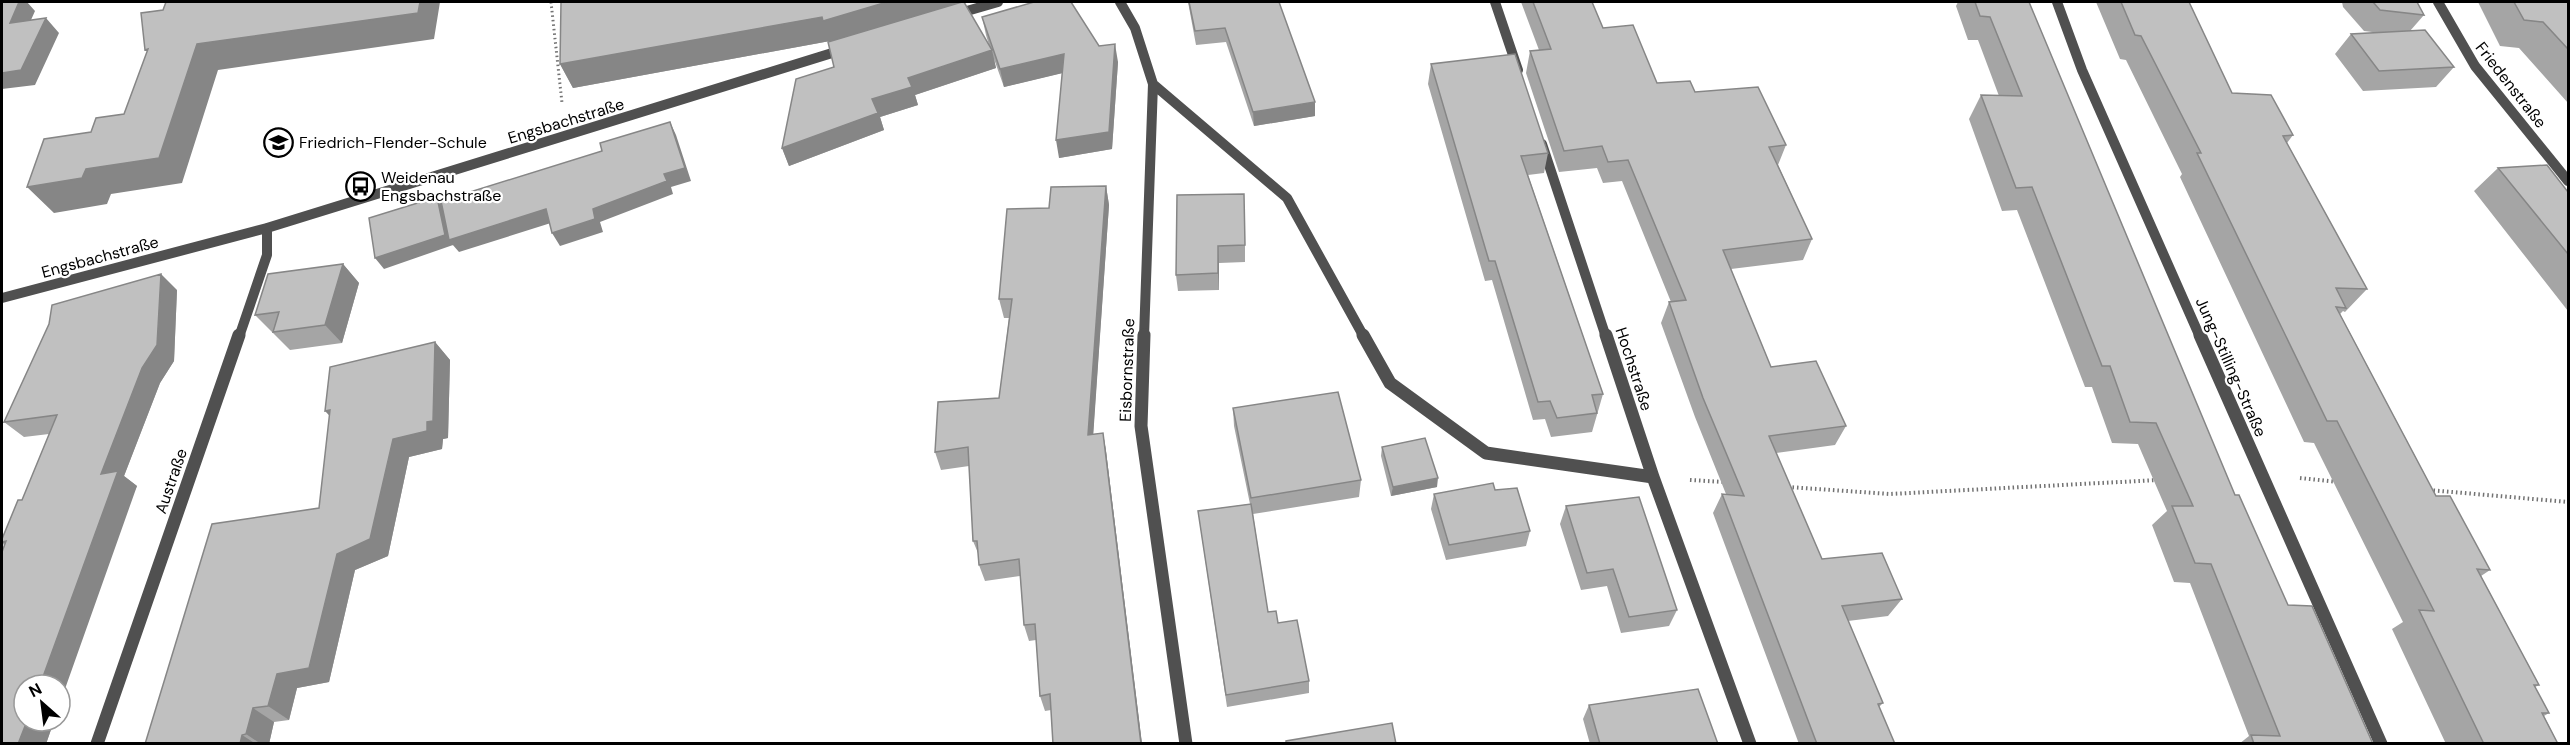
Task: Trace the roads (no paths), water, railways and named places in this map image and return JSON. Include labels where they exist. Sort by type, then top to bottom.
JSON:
[{"type":"street","points":[[937,21],[998,2]]},
{"type":"street","name":"Eisbornstraße","points":[[1120,2],[1135,28],[1153,84],[1141,426],[1186,744]]},
{"type":"street","points":[[1495,2],[1522,83]]},
{"type":"street","name":"Jung-Stilling-Straße","points":[[2057,2],[2082,70],[2381,744]]},
{"type":"street","name":"Friedenstraße","points":[[2438,2],[2475,66],[2568,181]]},
{"type":"street","name":"Engsbachstraße","points":[[2,298],[267,228],[858,45]]},
{"type":"street","points":[[1153,84],[1287,198],[1390,383],[1486,453],[1653,477]]},
{"type":"street","name":"Hochstraße","points":[[1537,128],[1653,477],[1750,744]]},
{"type":"street","name":"Austraße","points":[[97,744],[267,255],[267,228]]},
{"type":"place","name":"Friedrich-Flender-Schule","points":[[278,142]]},
{"type":"place","name":"Weidenau Engsbachstraße","points":[[360,186]]}]
